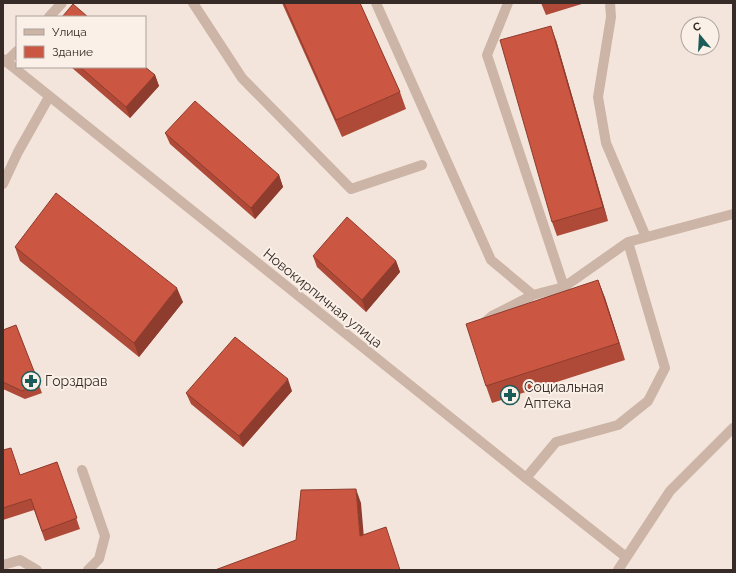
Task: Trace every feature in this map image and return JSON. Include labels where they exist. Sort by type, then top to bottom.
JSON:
[{"type":"street","points":[[50,16],[62,3]]},
{"type":"street","points":[[193,3],[242,78],[352,189],[422,165]]},
{"type":"street","points":[[376,3],[491,260],[533,295]]},
{"type":"street","points":[[508,3],[487,55],[564,287]]},
{"type":"street","points":[[610,3],[611,17],[598,97],[606,143],[646,238]]},
{"type":"street","points":[[5,60],[16,52]]},
{"type":"street","name":"Новокирпичная улица","points":[[5,60],[49,97],[626,557]]},
{"type":"street","points":[[3,184],[18,152],[49,97]]},
{"type":"street","points":[[479,328],[492,316],[533,295],[564,287],[628,242],[733,214]]},
{"type":"street","points":[[526,478],[556,442],[618,425],[648,401],[665,368],[628,242]]},
{"type":"street","points":[[618,570],[670,491],[733,428]]},
{"type":"street","points":[[82,470],[105,536],[99,558],[88,570]]},
{"type":"street","points":[[3,565],[20,560],[37,570]]},
{"type":"building","points":[[284,3],[360,3],[400,92],[336,120]]},
{"type":"building","points":[[73,4],[87,16],[63,16]]},
{"type":"building","points":[[551,26],[603,207],[552,222],[500,40]]},
{"type":"building","points":[[81,68],[146,68],[155,75],[126,107]]},
{"type":"building","points":[[195,101],[279,175],[251,208],[165,133]]},
{"type":"building","points":[[56,193],[177,288],[134,343],[15,247]]},
{"type":"building","points":[[347,217],[396,261],[362,300],[313,256]]},
{"type":"building","points":[[598,280],[619,343],[486,386],[466,324]]},
{"type":"building","points":[[16,325],[39,384],[22,391],[3,382],[3,330]]},
{"type":"building","points":[[235,337],[288,379],[239,436],[186,393]]},
{"type":"building","points":[[11,448],[20,475],[57,462],[77,518],[42,531],[31,499],[3,508],[3,450]]},
{"type":"building","points":[[356,489],[360,536],[386,527],[400,570],[215,570],[296,540],[301,490]]},
{"type":"place","name":"Горздрав","points":[[31,381]]},
{"type":"place","name":"Социальная Аптека","points":[[510,395]]}]
